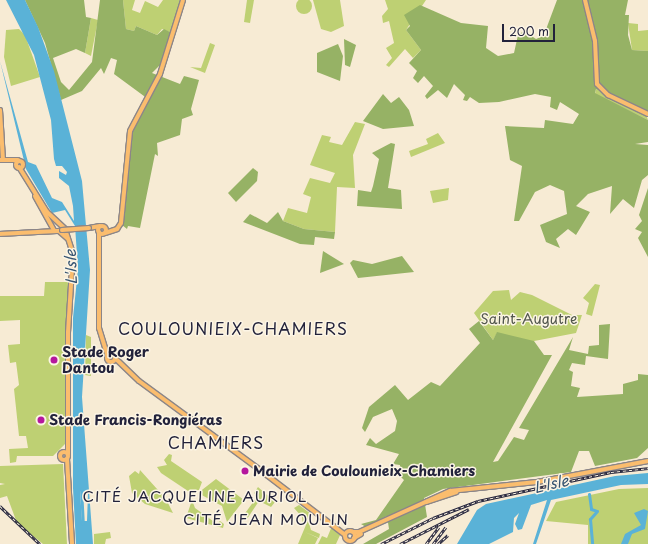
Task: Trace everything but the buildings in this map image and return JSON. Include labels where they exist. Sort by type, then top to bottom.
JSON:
[{"type":"main road","points":[[0,234],[89,228],[105,232],[114,230],[122,221],[130,131],[160,74],[183,0]]},
{"type":"main road","points":[[585,0],[595,42],[594,74],[598,86],[608,95],[648,114]]},
{"type":"main road","points":[[0,110],[4,160],[17,162],[21,166],[45,217],[53,230],[65,235],[70,250],[71,293],[68,438],[66,458],[72,544]]},
{"type":"main road","points":[[28,183],[68,236],[74,261],[71,293]]},
{"type":"main road","points":[[99,230],[105,232]]},
{"type":"main road","points":[[99,230],[99,328],[108,357],[113,358]]},
{"type":"main road","points":[[99,244],[105,232]]},
{"type":"main road","points":[[103,344],[120,366],[346,533],[361,532],[450,491],[525,485],[648,462]]},
{"type":"main road","points":[[62,453],[68,438]]},
{"type":"main road","points":[[62,453],[66,458]]},
{"type":"main road","points":[[62,453],[66,458]]},
{"type":"main road","points":[[346,533],[348,540],[354,538],[443,496],[477,488],[525,485]]},
{"type":"main road","points":[[353,532],[354,538]]},
{"type":"green space","points":[[304,-2],[311,3],[312,6],[307,13],[304,14],[297,9],[296,6],[301,-1]]},
{"type":"green space","points":[[25,0],[84,0],[86,17],[91,18],[85,53],[76,49],[53,58],[61,82],[69,90],[92,62],[100,0],[123,0],[126,29],[134,31],[136,26],[157,35],[164,29],[172,33],[160,65],[152,73],[180,84],[184,76],[199,80],[191,109],[193,115],[182,119],[180,135],[157,143],[158,156],[155,154],[140,228],[128,226],[127,229],[122,225],[131,131],[148,99],[114,74],[117,60],[111,58],[104,74],[101,68],[82,91],[61,100],[45,43]]},
{"type":"green space","points":[[123,0],[135,0],[132,10],[140,13],[145,1],[158,7],[163,0],[180,0],[172,33],[162,29],[157,35],[136,26],[134,31],[126,29]]},
{"type":"green space","points":[[247,0],[254,0],[250,23],[244,22]]},
{"type":"green space","points":[[313,0],[340,0],[344,26],[331,32],[321,29]]},
{"type":"green space","points":[[385,0],[426,0],[406,30],[421,50],[413,58],[405,49],[389,67],[386,65],[392,58],[386,48],[394,43],[389,21],[383,23],[382,16],[388,9]]},
{"type":"green space","points":[[557,0],[628,0],[625,15],[629,15],[628,35],[632,50],[648,51],[648,114],[596,89],[595,93],[648,120],[648,142],[635,144],[648,145],[648,175],[642,180],[634,208],[623,199],[610,214],[612,186],[588,194],[576,206],[590,212],[576,235],[568,229],[556,239],[560,248],[546,242],[540,225],[567,214],[564,191],[550,185],[535,192],[519,221],[514,221],[522,166],[510,160],[505,126],[544,128],[545,120],[573,124],[579,114],[560,102],[557,110],[550,107],[551,97],[535,94],[499,102],[479,103],[470,97],[467,101],[463,100],[465,95],[454,84],[447,98],[438,90],[427,99],[425,96],[433,86],[424,76],[418,83],[413,78],[417,71],[409,63],[421,50],[406,30],[410,26],[404,15],[420,5],[461,23],[488,26],[486,48],[498,56],[514,53],[518,35],[524,31],[536,39],[548,34],[545,32]]},
{"type":"green space","points":[[91,18],[98,20],[91,56],[85,53]]},
{"type":"green space","points":[[628,23],[638,24],[638,31],[648,30],[648,51],[632,50]]},
{"type":"green space","points":[[19,29],[25,35],[40,77],[11,86],[4,57],[6,30]]},
{"type":"green space","points":[[344,39],[356,45],[350,67],[345,65]]},
{"type":"green space","points":[[210,43],[215,45],[205,73],[190,67],[201,68]]},
{"type":"green space","points":[[338,44],[343,56],[340,81],[317,72],[317,53]]},
{"type":"green space","points":[[596,89],[645,111],[648,120],[595,94]]},
{"type":"green space","points":[[383,94],[391,103],[399,97],[409,110],[414,126],[383,129],[363,121]]},
{"type":"green space","points":[[355,122],[365,124],[353,155],[355,188],[337,187],[335,232],[304,229],[283,221],[288,208],[307,213],[311,197],[303,194],[310,178],[330,183],[335,173],[310,165],[322,135],[331,137],[329,142],[342,145]]},
{"type":"green space","points":[[438,133],[445,143],[411,157],[409,151],[428,144],[426,139]]},
{"type":"green space","points":[[391,143],[395,144],[388,188],[401,190],[402,209],[357,206],[358,190],[371,192],[373,186],[379,159],[372,153]]},
{"type":"green space","points":[[253,168],[258,172],[257,181],[236,202],[228,193]]},
{"type":"green space","points":[[449,188],[448,200],[433,203],[430,191]]},
{"type":"green space","points":[[648,188],[648,257],[638,238],[642,232],[635,229],[642,221],[639,215]]},
{"type":"green space","points":[[278,212],[283,221],[304,229],[335,232],[334,239],[315,237],[314,245],[300,244],[243,222],[250,214],[267,223]]},
{"type":"green space","points":[[323,251],[344,264],[320,273]]},
{"type":"green space","points":[[402,256],[414,272],[358,278],[350,263],[353,260],[372,264]]},
{"type":"green space","points":[[45,282],[70,282],[65,444],[53,456],[17,456],[16,462],[10,463],[9,449],[28,448],[26,436],[19,436],[14,389],[19,385],[16,362],[10,363],[8,345],[20,344],[20,320],[0,321],[0,296],[44,296]]},
{"type":"green space","points":[[595,284],[600,285],[592,316],[586,314],[589,303],[583,298]]},
{"type":"green space","name":"Saint-Augutre","points":[[509,290],[511,300],[520,292],[532,295],[572,315],[582,315],[576,333],[529,342],[497,333],[493,340],[474,313],[493,291]]},
{"type":"green space","points":[[479,321],[493,340],[497,332],[534,341],[544,355],[552,355],[493,462],[498,461],[514,437],[524,440],[529,430],[519,428],[573,337],[569,350],[588,354],[589,346],[599,345],[599,325],[610,324],[608,359],[586,356],[585,365],[572,363],[569,370],[573,372],[571,386],[580,388],[577,397],[623,394],[623,384],[638,380],[638,374],[648,375],[648,448],[637,458],[595,466],[589,451],[579,451],[571,472],[443,489],[424,498],[427,517],[376,544],[363,544],[389,529],[387,516],[366,527],[361,524],[376,520],[404,480],[399,475],[400,465],[393,464],[399,454],[366,445],[370,438],[376,444],[395,431],[397,421],[392,409],[373,417],[365,432],[362,428],[369,407],[395,385],[408,400],[431,382],[440,386],[480,343],[469,329]]},
{"type":"green space","points":[[86,335],[91,337],[91,376],[85,375]]},
{"type":"green space","points":[[169,454],[172,455],[171,461],[202,482],[199,490],[188,491],[161,473],[157,467],[167,465],[164,460]]},
{"type":"green space","points":[[63,464],[67,544],[43,544],[17,523],[7,496],[0,498],[0,485],[5,484],[0,483],[0,466]]},
{"type":"green space","points":[[140,470],[166,499],[173,513],[145,504],[132,493],[129,476],[135,471],[139,474]]},
{"type":"green space","points":[[216,479],[244,500],[227,522],[222,506],[198,493]]},
{"type":"green space","points":[[258,487],[275,502],[271,507],[259,501],[247,519],[243,516],[257,497],[254,493]]},
{"type":"green space","points":[[648,488],[648,544],[588,544],[588,525],[546,521],[556,502],[619,489]]},
{"type":"green space","points":[[192,500],[195,508],[217,524],[220,521],[224,524],[223,528],[186,518]]},
{"type":"green space","points":[[299,505],[311,514],[303,526],[302,517],[294,508]]},
{"type":"green space","points":[[308,520],[311,530],[320,534],[319,538],[305,532],[318,538],[315,544],[298,544]]},
{"type":"green space","points":[[332,526],[341,533],[336,544],[318,544],[322,536],[327,538]]},
{"type":"green space","points":[[110,532],[111,538],[106,539],[105,544],[94,544],[94,534]]},
{"type":"water","points":[[6,0],[25,0],[38,27],[54,71],[82,181],[90,270],[82,397],[93,544],[76,544],[73,488],[73,318],[78,269],[75,226],[65,210],[52,213],[26,169],[0,61],[28,162],[36,165],[52,198],[62,202],[74,221],[69,186],[59,178],[59,171],[66,175],[67,172],[62,166],[56,166],[54,159],[51,120],[34,55]],"holes":[[[80,491],[88,493],[87,521],[82,521]]]},
{"type":"water","points":[[648,473],[648,484],[621,485],[551,500],[536,544],[533,544],[547,500],[531,505],[522,529],[518,530],[515,524],[519,513],[514,518],[513,532],[489,544],[457,544],[477,510],[486,504],[615,476]]},
{"type":"water","points":[[644,509],[648,511],[645,529],[632,534],[628,544],[621,544],[625,534],[641,525],[634,513]]},
{"type":"waterway","name":"L'Isle","points":[[81,488],[83,524]]},
{"type":"waterway","points":[[589,494],[591,509],[597,511],[590,519],[592,544]]},
{"type":"railway","points":[[381,544],[433,518],[478,501],[611,472],[648,468]]},
{"type":"railway","points":[[0,506],[40,544]]},
{"type":"railway","points":[[400,544],[469,509]]},
{"type":"railway","points":[[426,544],[439,527]]},
{"type":"railway","points":[[433,544],[446,527]]},
{"type":"railway","points":[[438,544],[448,535]]},
{"type":"place","name":"Stade Roger Dantou","points":[[54,360]]},
{"type":"place","name":"Stade Francis-Rongiéras","points":[[41,420]]},
{"type":"place","name":"Mairie de Coulounieix-Chamiers","points":[[245,471]]},
{"type":"district","name":"COULOUNIEIX-CHAMIERS","points":[[233,328]]},
{"type":"district","name":"CHAMIERS","points":[[216,442]]},
{"type":"district","name":"CITÉ JACQUELINE AURIOL","points":[[195,496]]},
{"type":"district","name":"CITÉ JEAN MOULIN","points":[[266,519]]}]
